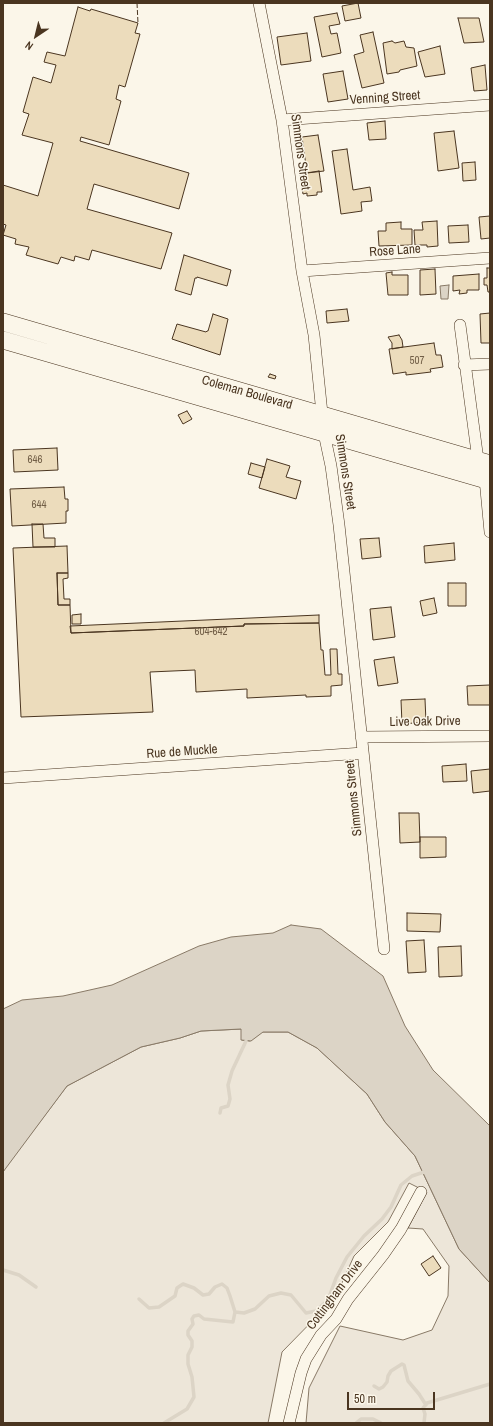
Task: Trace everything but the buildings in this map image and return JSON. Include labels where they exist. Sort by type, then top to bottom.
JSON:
[{"type":"main road","name":"Coleman Boulevard","points":[[8,325],[322,415],[486,471]]},
{"type":"main road","name":"Coleman Boulevard","points":[[3,340],[324,433],[486,471]]},
{"type":"street","name":"Simmons Street","points":[[259,3],[282,120],[302,271],[314,335],[324,433],[339,525],[384,949]]},
{"type":"street","name":"Venning Street","points":[[282,120],[490,105]]},
{"type":"street","name":"Rose Lane","points":[[302,271],[490,258]]},
{"type":"street","points":[[460,325],[464,365],[486,471],[490,532]]},
{"type":"street","points":[[464,365],[490,364]]},
{"type":"street","name":"Live Oak Drive","points":[[361,737],[490,736]]},
{"type":"street","name":"Rue de Muckle","points":[[3,778],[363,753]]},
{"type":"street","name":"Cottingham Drive","points":[[289,1423],[301,1373],[306,1359],[321,1335],[336,1319],[348,1299],[383,1255],[401,1229],[421,1192]]},
{"type":"shaded area","points":[[449,285],[448,299],[441,299],[440,286]]},
{"type":"shaded area","points":[[291,925],[321,929],[383,976],[405,1026],[433,1070],[490,1126],[490,1283],[459,1249],[415,1156],[385,1122],[367,1094],[317,1048],[288,1032],[263,1032],[251,1041],[241,1040],[241,1029],[201,1031],[180,1038],[141,1047],[67,1086],[3,1172],[3,1009],[22,1000],[63,996],[112,985],[199,946],[231,937],[273,933]]},
{"type":"shaded area","points":[[242,1029],[242,1040],[250,1041],[262,1032],[288,1032],[317,1048],[367,1094],[385,1122],[415,1156],[459,1249],[490,1283],[490,1423],[306,1423],[309,1388],[340,1326],[403,1340],[432,1330],[448,1296],[449,1266],[423,1229],[408,1228],[427,1192],[409,1183],[388,1222],[354,1256],[341,1285],[328,1305],[282,1352],[268,1423],[3,1423],[3,1172],[5,1168],[67,1086],[141,1047],[180,1038],[201,1031]]},
{"type":"waterway","points":[[220,1113],[221,1108],[228,1106],[230,1099],[228,1085],[232,1071],[246,1041]]},
{"type":"waterway","points":[[164,1423],[187,1409],[194,1397],[192,1377],[188,1364],[188,1355],[192,1347],[192,1341],[188,1335],[188,1331],[193,1324],[192,1319],[194,1316],[199,1315],[204,1319],[233,1322],[235,1312],[244,1313],[255,1309],[269,1296],[281,1293],[291,1295],[306,1313],[316,1311],[328,1300],[336,1278],[347,1257],[364,1236],[382,1219],[391,1207],[401,1185],[412,1176],[427,1171]]},
{"type":"waterway","points":[[3,1270],[19,1275],[36,1287]]},
{"type":"waterway","points":[[139,1299],[149,1308],[159,1307],[175,1296],[177,1288],[183,1284],[194,1288],[203,1295],[209,1294],[215,1287],[222,1284],[227,1288],[235,1312]]},
{"type":"waterway","points":[[374,1386],[379,1389],[383,1387],[387,1382],[391,1371],[402,1364],[404,1365],[408,1381],[426,1405]]},
{"type":"waterway","points":[[424,1423],[425,1414],[423,1408],[427,1403],[490,1384]]},
{"type":"waterway","points":[[356,1423],[361,1419],[373,1419],[381,1423]]},
{"type":"fence","points":[[137,3],[138,23]]}]
